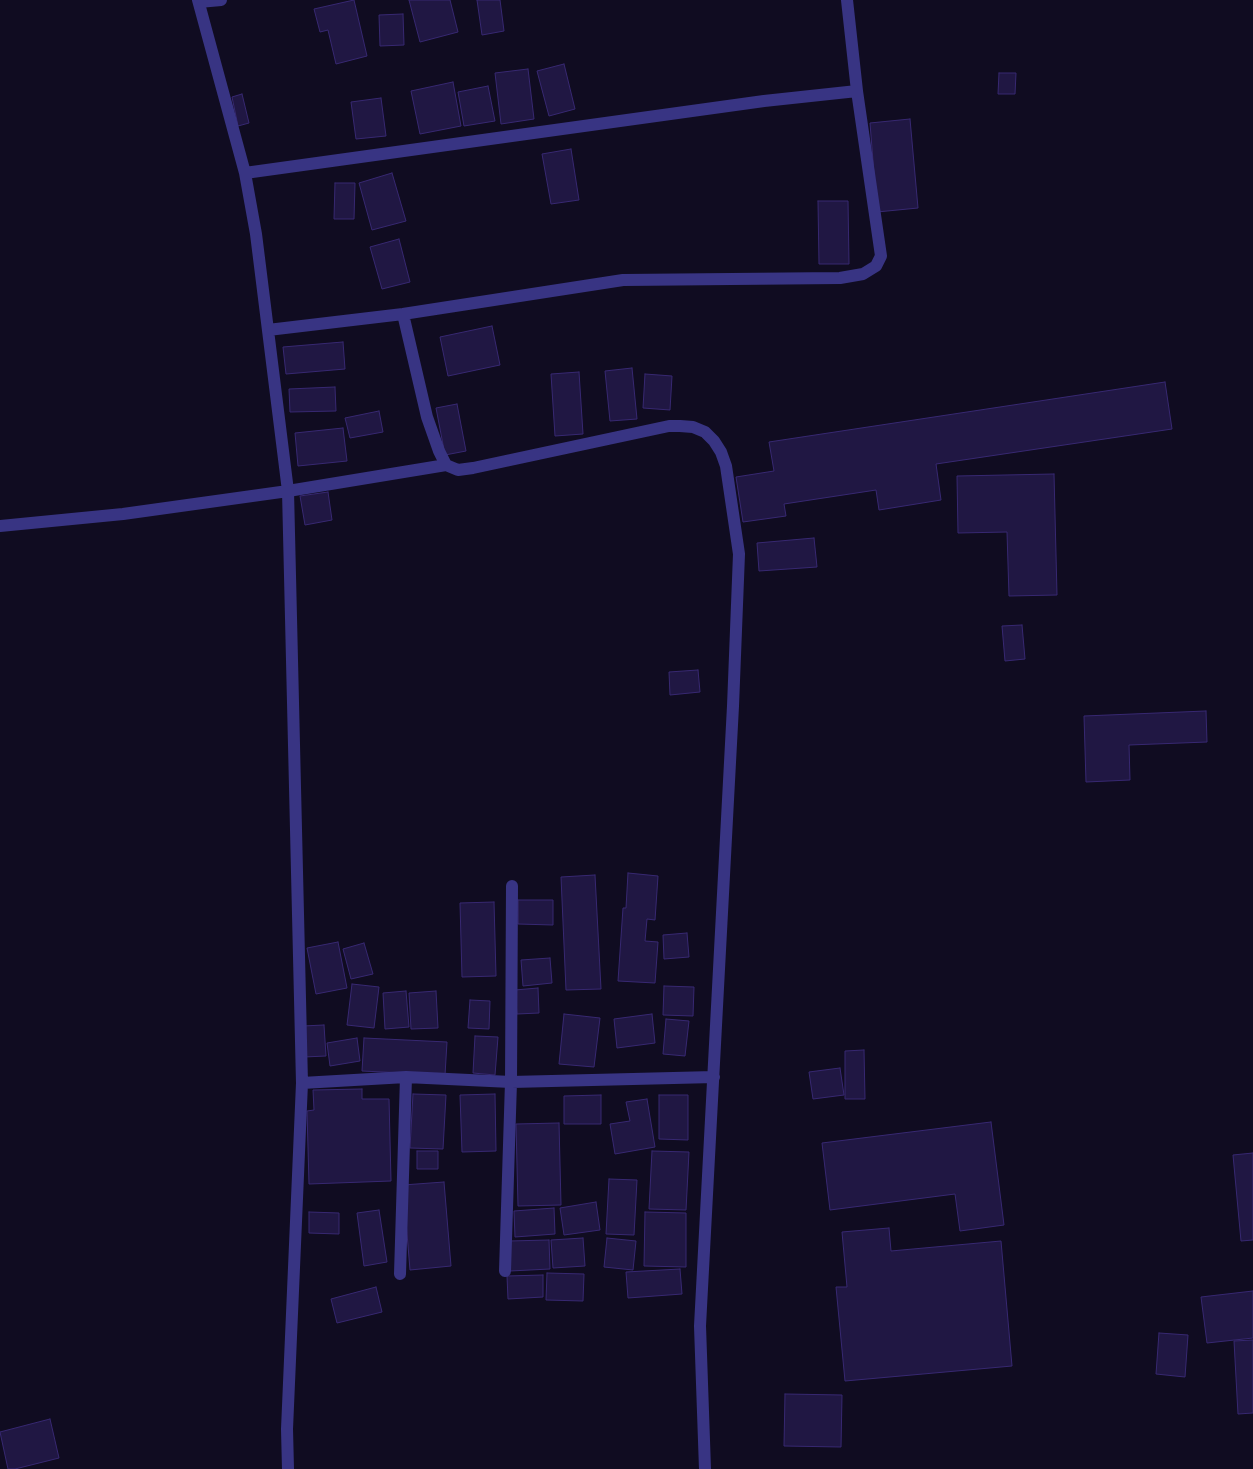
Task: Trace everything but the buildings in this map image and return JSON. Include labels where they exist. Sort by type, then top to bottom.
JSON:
[{"type":"street","points":[[221,0],[198,1],[244,173],[256,234],[288,492],[302,1084],[288,1469]]},
{"type":"street","points":[[268,330],[403,314],[623,280],[840,278],[863,274],[876,266],[881,256],[857,90],[847,0]]},
{"type":"street","points":[[244,173],[764,101],[857,90]]},
{"type":"street","points":[[403,314],[427,417],[446,465]]},
{"type":"street","points":[[0,526],[123,514],[288,492],[446,465],[458,470],[473,468],[670,426],[693,427],[714,441],[721,452],[726,466],[739,554],[733,706],[700,1326],[705,1469]]},
{"type":"street","points":[[505,1271],[511,1082],[512,886]]},
{"type":"street","points":[[302,1084],[406,1077],[511,1082],[714,1077]]},
{"type":"street","points":[[400,1274],[406,1077]]}]
